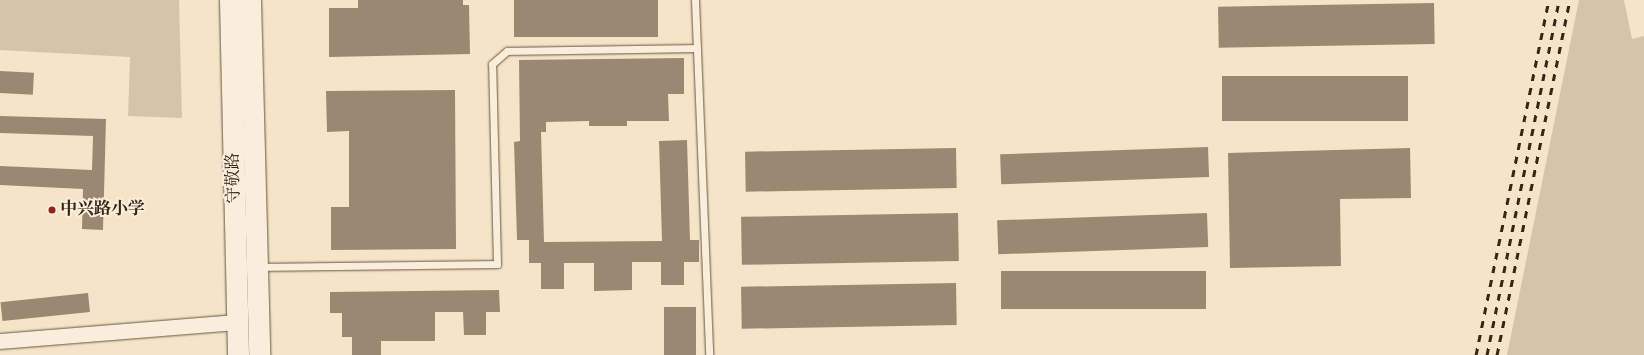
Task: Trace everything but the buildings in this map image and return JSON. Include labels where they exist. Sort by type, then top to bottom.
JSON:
[{"type":"main road","name":"守敬路","points":[[230,0],[238,355]]},
{"type":"main road","name":"守敬路","points":[[250,0],[258,355]]},
{"type":"street","points":[[0,341],[238,322]]},
{"type":"lane","points":[[695,0],[709,355]]},
{"type":"lane","points":[[256,267],[497,264],[492,64],[507,51],[697,48]]},
{"type":"shaded area","points":[[0,0],[179,0],[182,118],[128,116],[130,57],[0,50]]},
{"type":"shaded area","points":[[1579,0],[1624,0],[1632,39],[1644,36],[1644,355],[1507,355]]},
{"type":"railway","points":[[1476,355],[1549,0]]},
{"type":"railway","points":[[1487,355],[1559,0]]},
{"type":"railway","points":[[1497,355],[1570,0]]},
{"type":"place","name":"中兴路小学","points":[[52,210]]}]
